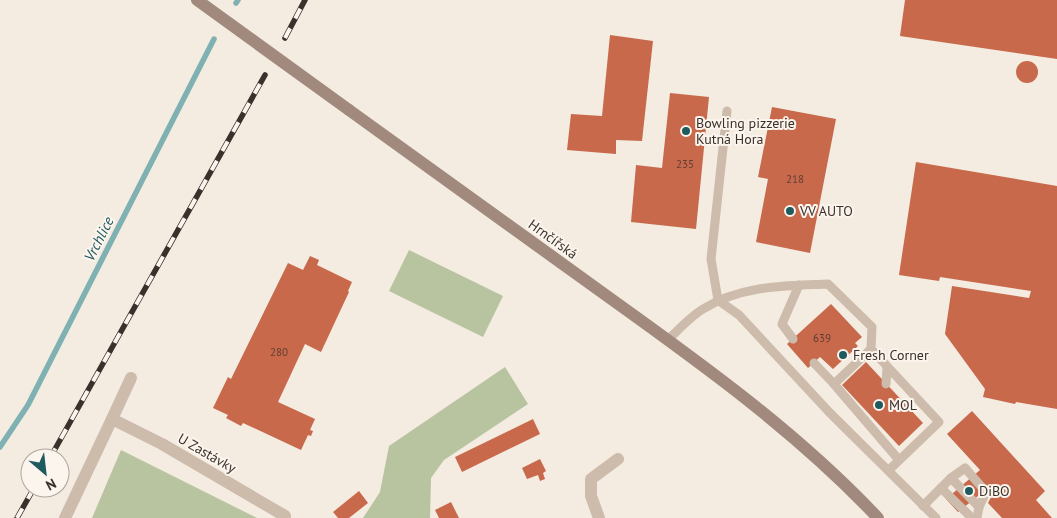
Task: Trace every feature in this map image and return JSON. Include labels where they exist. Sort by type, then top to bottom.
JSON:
[{"type":"main road","name":"Hrnčířská","points":[[197,0],[668,340],[768,416],[846,486],[878,518]]},
{"type":"street","points":[[65,518],[131,378]]},
{"type":"street","name":"U Zastávky","points":[[112,419],[162,444],[285,516]]},
{"type":"street","points":[[599,518],[591,496],[591,479],[618,459]]},
{"type":"lane","points":[[727,111],[711,259],[718,300],[739,315],[830,413],[936,518]]},
{"type":"lane","points":[[668,340],[702,309],[718,300],[758,288],[828,284],[872,327],[871,350],[834,384]]},
{"type":"lane","points":[[793,339],[782,324],[799,285]]},
{"type":"lane","points":[[871,350],[939,422],[888,470]]},
{"type":"lane","points":[[814,363],[899,460]]},
{"type":"lane","points":[[886,384],[887,367]]},
{"type":"lane","points":[[880,438],[883,428]]},
{"type":"lane","points":[[924,506],[951,478],[965,468],[986,492],[976,518]]},
{"type":"lane","points":[[951,478],[979,507]]},
{"type":"lane","points":[[941,488],[972,518]]},
{"type":"green space","points":[[409,250],[503,296],[483,337],[389,291]]},
{"type":"green space","points":[[505,367],[528,404],[444,460],[431,478],[430,518],[363,518],[380,492],[389,446]]},
{"type":"green space","points":[[121,450],[257,518],[92,518]]},
{"type":"building","points":[[905,0],[1057,0],[1057,59],[900,36]]},
{"type":"building","points":[[610,35],[653,41],[642,141],[616,140],[616,154],[567,150],[571,114],[602,116]]},
{"type":"building","points":[[1027,61],[1035,64],[1038,72],[1035,80],[1027,83],[1019,80],[1016,72],[1019,64]]},
{"type":"building","name":"Bowling pizzerie Kutná Hora","points":[[670,93],[709,97],[696,229],[631,222],[636,165],[662,168]]},
{"type":"building","name":"VV AUTO","points":[[772,107],[836,119],[810,253],[756,242],[768,179],[758,177]]},
{"type":"building","points":[[916,162],[1057,186],[1057,409],[1016,402],[1015,404],[983,397],[985,389],[945,334],[952,286],[1029,298],[1031,291],[940,277],[939,281],[899,275]]},
{"type":"building","points":[[310,256],[319,260],[317,265],[352,282],[321,352],[305,344],[278,402],[315,419],[310,430],[313,431],[311,436],[308,435],[301,450],[243,423],[241,426],[226,418],[228,415],[213,408],[228,377],[231,379],[288,263],[303,270]]},
{"type":"building","points":[[831,304],[862,337],[855,343],[858,346],[833,369],[820,357],[808,368],[787,344]]},
{"type":"building","points":[[866,362],[923,423],[899,446],[842,385]]},
{"type":"building","points":[[972,411],[1045,491],[1036,500],[1052,518],[1002,518],[988,503],[996,487],[993,484],[958,512],[946,499],[980,470],[947,434]]},
{"type":"building","points":[[533,419],[540,434],[462,472],[455,457]]},
{"type":"building","points":[[540,459],[546,471],[543,473],[545,479],[540,481],[538,475],[527,479],[522,468]]},
{"type":"building","points":[[359,491],[368,503],[349,518],[338,518],[333,512]]},
{"type":"building","points":[[451,502],[459,518],[439,518],[435,510]]},
{"type":"waterway","name":"Vrchlice","points":[[0,447],[28,405],[214,39]]},
{"type":"railway","points":[[285,38],[305,0]]},
{"type":"railway","points":[[56,448],[265,75]]},
{"type":"railway","points":[[17,518],[28,498]]},
{"type":"place","name":"Bowling pizzerie Kutná Hora","points":[[686,131]]},
{"type":"place","name":"VV AUTO","points":[[790,211]]},
{"type":"place","name":"Fresh Corner","points":[[843,355]]},
{"type":"place","name":"MOL","points":[[879,405]]},
{"type":"place","name":"DiBO","points":[[969,491]]}]
